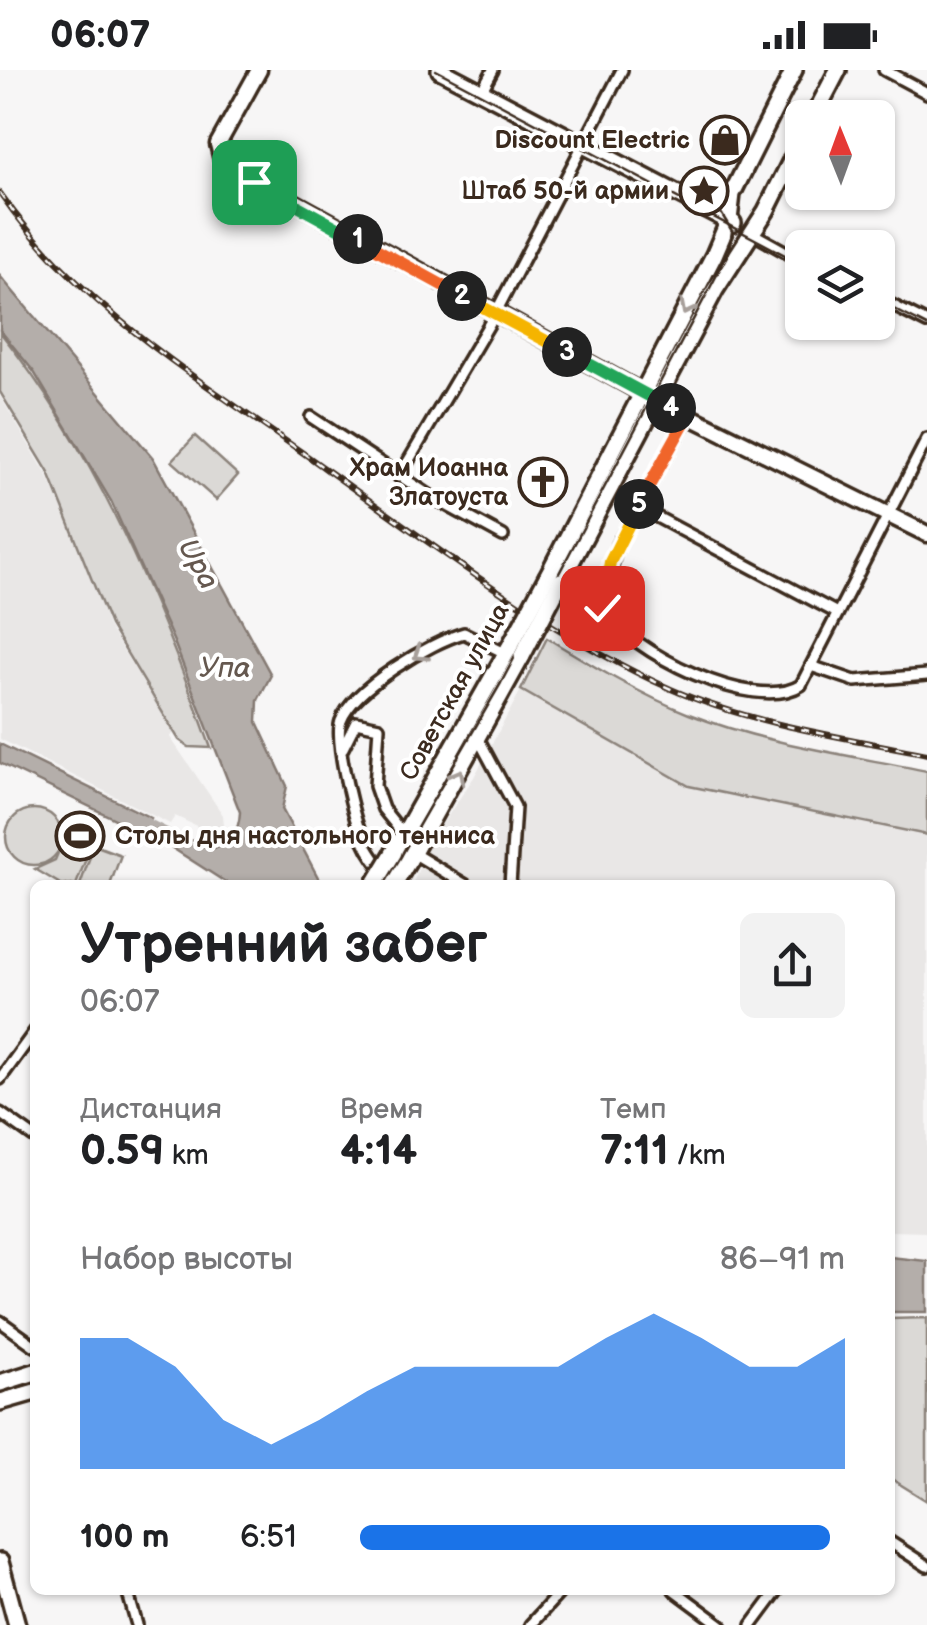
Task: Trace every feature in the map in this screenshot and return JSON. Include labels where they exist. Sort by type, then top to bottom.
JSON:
[{"type":"main road","points":[[440,70],[587,143],[750,232]]},
{"type":"main road","points":[[650,396],[729,220],[732,194],[794,70]]},
{"type":"main road","points":[[823,100],[838,70]]},
{"type":"main road","points":[[650,396],[785,169]]},
{"type":"main road","name":"Советская улица","points":[[377,880],[513,653],[650,396]]},
{"type":"main road","name":"Советская улица","points":[[397,880],[478,738],[513,653]]},
{"type":"main road","points":[[0,1383],[30,1374]]},
{"type":"main road","points":[[0,1402],[30,1393]]},
{"type":"main road","points":[[0,1562],[17,1625]]},
{"type":"street","points":[[259,70],[218,144],[222,160],[254,182],[495,314],[688,416],[927,534]]},
{"type":"street","points":[[481,92],[493,70]]},
{"type":"street","points":[[399,476],[495,314],[622,70]]},
{"type":"street","points":[[884,70],[927,92]]},
{"type":"street","points":[[750,232],[785,252]]},
{"type":"street","points":[[895,307],[927,323]]},
{"type":"street","points":[[688,416],[610,562],[602,608],[620,630],[677,668],[735,688],[787,692],[801,685],[927,438]]},
{"type":"street","points":[[311,417],[399,476],[503,536]]},
{"type":"street","points":[[638,506],[836,613]]},
{"type":"street","points":[[391,880],[362,838],[339,726],[356,698],[446,638],[464,633],[513,653]]},
{"type":"street","points":[[811,666],[855,681],[927,675]]},
{"type":"street","points":[[342,751],[356,722],[379,727],[374,786],[384,809],[404,835]]},
{"type":"street","points":[[478,738],[516,807],[510,880]]},
{"type":"street","points":[[411,857],[456,880]]},
{"type":"street","points":[[0,1079],[30,1038]]},
{"type":"street","points":[[0,1113],[30,1134]]},
{"type":"street","points":[[0,1321],[30,1342]]},
{"type":"street","points":[[895,1545],[927,1566]]},
{"type":"street","points":[[129,1595],[137,1625]]},
{"type":"street","points":[[530,1625],[557,1595]]},
{"type":"street","points":[[681,1595],[721,1625]]},
{"type":"street","points":[[752,1625],[774,1595]]},
{"type":"shaded area","points":[[0,332],[67,428],[96,479],[147,584],[211,748],[189,747],[179,740],[110,625],[49,473],[0,392]]},
{"type":"shaded area","points":[[0,396],[47,475],[81,545],[108,626],[174,733],[170,737],[223,815],[224,825],[218,831],[207,831],[175,816],[170,824],[0,739]]},
{"type":"shaded area","points":[[195,436],[238,475],[216,500],[172,461]]},
{"type":"shaded area","points":[[547,638],[634,689],[718,724],[807,748],[927,771],[927,835],[689,786],[521,690]]},
{"type":"shaded area","points":[[521,690],[689,786],[927,835],[927,1232],[895,1231],[895,880],[414,880],[429,844],[474,777]]},
{"type":"shaded area","points":[[34,809],[54,817],[62,837],[54,857],[34,865],[14,857],[6,837],[14,817]]},
{"type":"shaded area","points":[[70,824],[95,835],[78,880],[54,880],[35,869],[55,860]]},
{"type":"shaded area","points":[[94,845],[121,855],[112,880],[82,880]]},
{"type":"shaded area","points":[[927,1318],[927,1501],[895,1481],[895,1319]]},
{"type":"water","name":"Упа","points":[[0,276],[153,458],[271,675],[258,700],[257,722],[287,786],[282,809],[319,880],[222,880],[163,842],[168,831],[212,849],[233,835],[240,812],[174,642],[111,501],[34,372],[0,330]]},
{"type":"water","points":[[0,744],[151,818],[144,833],[0,763]]},
{"type":"water","points":[[895,1258],[927,1261],[927,1312],[895,1312]]},
{"type":"waterway","name":"Upa","points":[[132,818],[180,842]]},
{"type":"tram line","points":[[436,70],[785,255]]},
{"type":"tram line","points":[[387,880],[501,683],[729,252],[732,231],[721,213]]},
{"type":"tram line","points":[[895,310],[927,326]]},
{"type":"tram line","points":[[0,1393],[30,1384]]},
{"type":"railway","points":[[0,193],[70,275],[151,345],[452,559],[581,643],[671,689],[733,712],[927,754]]},
{"type":"place","name":"Discount Electric","points":[[725,140]]},
{"type":"place","name":"Штаб 50-й армии","points":[[704,191]]},
{"type":"place","name":"Храм Иоанна Златоуста","points":[[543,482]]},
{"type":"place","name":"Cтолы дня настольного тенниса","points":[[80,836]]},
{"type":"route","points":[[254,182],[688,416],[610,562],[602,608]]}]
